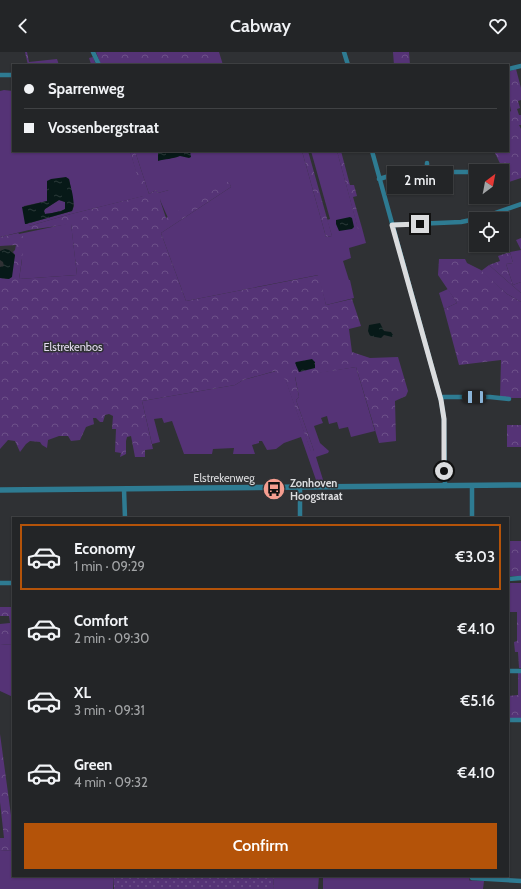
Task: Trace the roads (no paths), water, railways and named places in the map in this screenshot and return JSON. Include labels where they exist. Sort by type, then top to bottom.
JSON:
[{"type":"street","points":[[93,52],[99,64]]},
{"type":"street","points":[[344,52],[348,64]]},
{"type":"street","points":[[509,69],[521,66]]},
{"type":"street","points":[[0,76],[12,74]]},
{"type":"street","points":[[372,152],[440,397],[444,419],[445,486]]},
{"type":"street","points":[[427,163],[427,172]]},
{"type":"street","points":[[379,179],[403,172],[469,172]]},
{"type":"street","points":[[498,212],[521,204]]},
{"type":"street","points":[[392,225],[469,220]]},
{"type":"street","points":[[440,397],[490,397],[509,399]]},
{"type":"street","name":"Elstrekenweg","points":[[0,490],[521,485]]},
{"type":"street","points":[[472,486],[472,517]]},
{"type":"street","points":[[300,487],[300,517]]},
{"type":"street","points":[[124,489],[125,517]]},
{"type":"street","points":[[509,579],[521,578]]},
{"type":"street","points":[[0,583],[12,583]]},
{"type":"street","points":[[509,671],[521,671]]},
{"type":"street","points":[[509,720],[521,720]]},
{"type":"street","points":[[472,877],[521,881]]},
{"type":"water","points":[[158,152],[190,152],[191,157],[189,158],[180,156],[158,161]]},
{"type":"water","points":[[66,177],[69,179],[73,200],[72,211],[25,224],[22,207],[47,201],[47,181]],"holes":[[[59,200],[65,202],[64,210],[45,214],[45,209]]]},
{"type":"water","points":[[350,217],[352,218],[354,227],[352,229],[339,231],[336,220]]},
{"type":"water","points":[[5,249],[9,250],[15,255],[12,277],[9,279],[0,278],[0,267],[4,266],[3,262],[0,260],[0,251]]},
{"type":"water","points":[[380,323],[384,331],[391,332],[393,335],[392,337],[384,335],[381,338],[370,336],[368,331],[369,325]]},
{"type":"water","points":[[312,359],[315,362],[315,368],[299,372],[295,363],[296,362]]},
{"type":"place","name":"Zonhoven Hoogstraat","points":[[274,489]]},
{"type":"park label","name":"Elstrekenbos","points":[[73,347]]}]
